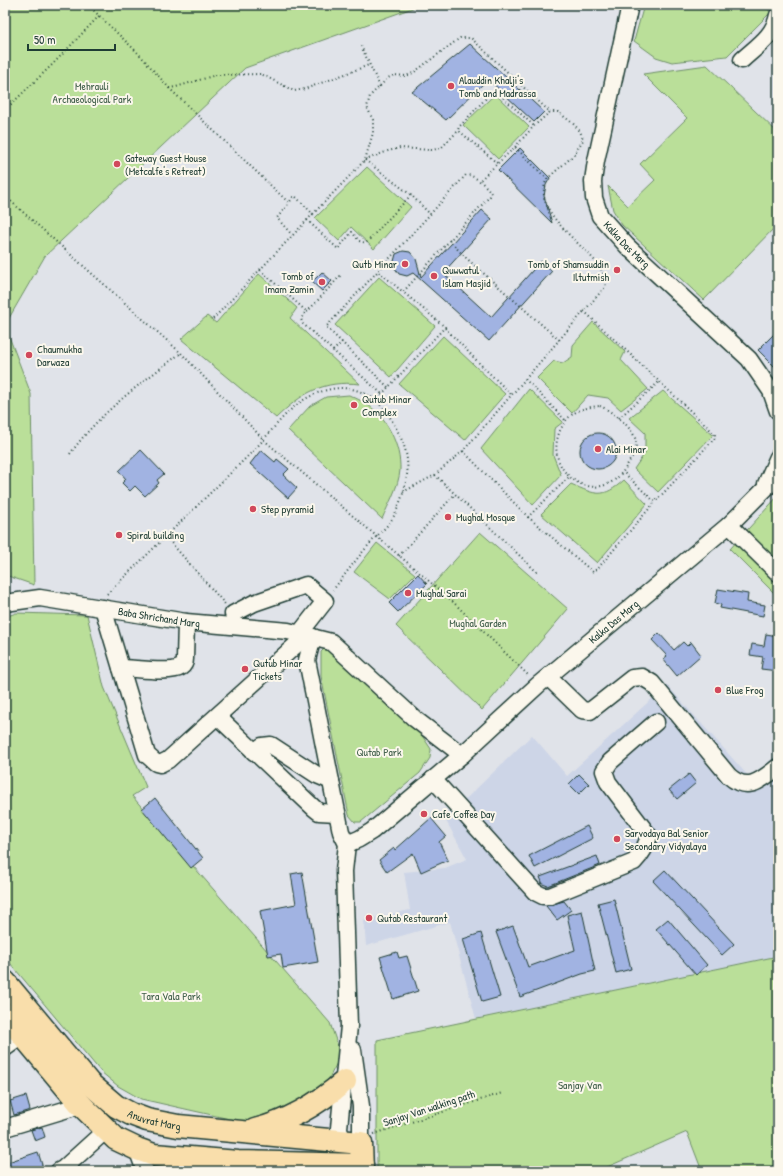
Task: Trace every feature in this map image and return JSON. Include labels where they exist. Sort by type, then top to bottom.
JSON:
[{"type":"highway","name":"Anuvrat Marg","points":[[5,982],[89,1083],[116,1106],[142,1118],[164,1124],[355,1141]]},
{"type":"highway","points":[[5,1014],[81,1105],[106,1130],[116,1139],[154,1155],[271,1164],[351,1168],[355,1141]]},
{"type":"highway","points":[[244,1132],[288,1119],[315,1104],[345,1081]]},
{"type":"street","name":"Kalka Das Marg","points":[[630,5],[593,181],[594,198],[600,216],[627,246],[749,359],[775,393],[778,411]]},
{"type":"street","points":[[773,5],[778,9]]},
{"type":"street","points":[[742,60],[774,29],[778,15]]},
{"type":"street","name":"Kalka Das Marg","points":[[765,488],[778,457]]},
{"type":"street","name":"Kalka Das Marg","points":[[347,844],[359,840],[372,831],[434,779],[543,681],[729,525],[778,476]]},
{"type":"street","points":[[729,525],[778,573]]},
{"type":"street","points":[[99,607],[121,668],[147,755],[156,763],[160,764],[168,760],[218,717],[307,635],[325,600],[309,586],[303,584],[249,605],[233,614]]},
{"type":"street","name":"Baba Shrichand Marg","points":[[6,601],[40,598],[186,622],[307,635],[331,642],[415,719],[462,755]]},
{"type":"street","points":[[121,668],[172,670],[181,667],[184,664],[185,659],[186,622]]},
{"type":"street","points":[[307,635],[307,660],[341,832],[347,844],[344,871],[349,1026],[345,1081],[338,1128],[355,1141],[361,1106],[349,1026]]},
{"type":"street","points":[[543,681],[582,710],[590,711],[632,678],[642,677],[652,683],[729,776],[736,782],[745,784],[756,783],[778,767]]},
{"type":"street","points":[[218,717],[314,808],[319,812],[337,813]]},
{"type":"street","points":[[434,779],[535,892],[543,896],[550,896],[634,862],[646,846],[649,836],[608,782],[604,771],[610,762],[656,722]]},
{"type":"street","points":[[254,752],[262,746],[270,745],[317,775],[331,781]]},
{"type":"street","points":[[5,1048],[23,1035]]},
{"type":"street","points":[[5,1128],[81,1105]]},
{"type":"street","points":[[58,1171],[63,1169],[106,1130]]},
{"type":"street","points":[[138,1149],[145,1171]]},
{"type":"street","points":[[247,1171],[271,1164]]},
{"type":"path","points":[[88,5],[144,59],[169,88],[289,203]]},
{"type":"path","points":[[5,110],[53,64],[99,16]]},
{"type":"path","points":[[365,160],[373,133],[373,120],[367,107],[367,102],[380,87],[394,75],[406,76],[413,73],[460,38],[468,37],[550,112]]},
{"type":"path","points":[[361,46],[380,87]]},
{"type":"path","points":[[169,88],[216,75],[261,74],[294,91],[306,90],[369,65]]},
{"type":"path","points":[[213,319],[365,160],[400,148],[426,150],[441,148],[458,130],[458,127],[492,93],[496,91],[534,126]]},
{"type":"path","points":[[403,492],[435,475],[463,451],[605,287],[606,278],[590,256],[557,222],[542,196],[547,180],[574,155],[583,140],[580,131],[576,127],[558,112],[550,112],[479,181]]},
{"type":"path","points":[[458,130],[497,163]]},
{"type":"path","points":[[515,147],[547,180]]},
{"type":"path","points":[[365,160],[411,195],[430,214]]},
{"type":"path","points":[[388,387],[326,327],[466,175],[471,175],[489,189],[491,193],[490,196],[403,292]]},
{"type":"path","points":[[307,220],[338,249],[352,232],[359,240],[366,243],[411,195]]},
{"type":"path","points":[[5,196],[181,352],[264,440],[450,599],[543,681]]},
{"type":"path","points":[[292,235],[277,218],[293,198],[296,197],[313,214]]},
{"type":"path","points":[[449,240],[464,256],[558,340]]},
{"type":"path","points":[[260,270],[304,308],[306,313]]},
{"type":"path","points":[[378,271],[445,327],[482,368],[512,395]]},
{"type":"path","points":[[342,274],[301,319],[302,323],[382,394]]},
{"type":"path","points":[[463,451],[528,517],[593,572],[655,502],[715,438],[716,434],[584,311]]},
{"type":"path","points":[[377,401],[388,387],[445,327]]},
{"type":"path","points":[[333,351],[342,342]]},
{"type":"path","points":[[70,454],[85,432],[103,414],[181,352]]},
{"type":"path","points":[[525,379],[566,421]]},
{"type":"path","points":[[619,418],[660,381]]},
{"type":"path","points":[[99,607],[166,536],[264,440],[292,409],[303,401],[330,389],[347,387],[359,390],[377,401],[389,414],[404,445],[408,461],[403,492],[398,508],[390,525],[376,537],[325,600]]},
{"type":"path","points":[[600,406],[619,418],[637,443],[635,451],[623,472],[611,483],[603,487],[588,486],[569,477],[558,460],[555,445],[558,433],[566,421],[580,410],[600,406]]},
{"type":"path","points":[[623,472],[655,502]]},
{"type":"path","points":[[435,475],[539,574]]},
{"type":"path","points":[[528,517],[569,477]]},
{"type":"path","points":[[399,556],[455,494]]},
{"type":"path","points":[[166,536],[233,614]]},
{"type":"path","name":"Sanjay Van walking path","points":[[355,1141],[502,1093]]},
{"type":"shaded area","name":"Sarvodaya Bal Senior Secondary Vidyalaya","points":[[667,685],[750,778],[778,754],[778,956],[476,1019],[450,922],[366,946],[364,920],[410,910],[404,872],[445,868],[467,859],[445,819],[532,735],[567,776]]},
{"type":"green space","name":"Mehrauli Archaeological Park","points":[[5,5],[421,5],[245,68],[45,256],[5,325]]},
{"type":"green space","points":[[644,5],[762,5],[771,12],[727,56],[672,62],[656,57],[634,41]]},
{"type":"green space","points":[[707,65],[778,133],[778,224],[704,300],[622,225],[613,210],[608,186],[628,206],[655,180],[640,164],[687,118],[643,74]]},
{"type":"green space","points":[[495,94],[529,127],[498,159],[463,125]]},
{"type":"green space","points":[[367,167],[411,207],[374,249],[351,227],[339,241],[315,218]]},
{"type":"green space","points":[[259,274],[297,308],[290,318],[360,384],[335,384],[314,390],[304,395],[276,418],[181,339],[207,316],[216,323]]},
{"type":"green space","points":[[379,277],[435,326],[391,377],[335,325]]},
{"type":"green space","points":[[593,322],[625,352],[621,360],[648,389],[621,410],[608,398],[588,395],[572,413],[537,378],[554,361],[563,363],[572,357],[573,345]]},
{"type":"green space","points":[[5,326],[31,394],[34,585],[5,575]]},
{"type":"green space","points":[[443,336],[505,394],[465,440],[399,384]]},
{"type":"green space","points":[[529,389],[563,422],[554,429],[553,455],[561,475],[533,505],[481,449]]},
{"type":"green space","points":[[663,391],[713,435],[658,492],[634,469],[645,453],[645,433],[629,418]]},
{"type":"green space","points":[[349,395],[366,404],[381,417],[392,433],[398,452],[400,461],[399,476],[382,519],[288,430],[310,406],[326,397]]},
{"type":"green space","points":[[624,480],[647,504],[597,563],[541,514],[571,484],[593,493],[605,493]]},
{"type":"green space","points":[[778,496],[778,597],[730,549]]},
{"type":"green space","name":"Mughal Garden","points":[[480,532],[568,609],[482,710],[396,626]]},
{"type":"green space","points":[[377,543],[415,574],[390,599],[354,572]]},
{"type":"green space","name":"Tara Vala Park","points":[[16,613],[87,615],[104,687],[146,787],[132,796],[330,1023],[341,1055],[324,1088],[292,1106],[243,1122],[141,1099],[118,1086],[101,1072],[5,957],[5,617]]},
{"type":"green space","name":"Qutab Park","points":[[325,648],[336,649],[423,737],[431,749],[430,758],[420,773],[361,822],[355,822],[349,815],[321,676],[321,652]]},
{"type":"green space","name":"Sanjay Van","points":[[778,956],[778,1171],[702,1171],[687,1132],[598,1171],[377,1171],[377,1040]]},
{"type":"building","name":"Alauddin Khalji's Tomb and Madrassa","points":[[470,44],[544,112],[534,122],[488,79],[446,120],[412,92]]},
{"type":"building","points":[[520,148],[550,178],[546,185],[544,196],[552,223],[498,170]]},
{"type":"building","name":"Quwwatul Islam Masjid","points":[[482,210],[492,219],[443,273],[491,317],[541,261],[552,271],[489,341],[413,273],[407,276],[399,274],[393,265],[396,254],[403,251],[410,252],[416,259],[421,277]]},
{"type":"building","name":"Tomb of Imam Zamin","points":[[322,272],[332,281],[322,291],[312,282]]},
{"type":"building","points":[[778,330],[778,370],[758,350]]},
{"type":"building","name":"Alai Minar","points":[[598,433],[608,436],[613,441],[616,451],[613,461],[608,466],[598,469],[588,466],[583,461],[580,451],[583,441],[588,436]]},
{"type":"building","points":[[141,450],[164,474],[157,480],[159,483],[145,496],[135,486],[130,491],[122,483],[126,479],[119,471]]},
{"type":"building","points":[[261,450],[275,462],[277,459],[289,469],[283,475],[297,488],[288,498],[250,464]]},
{"type":"building","name":"Mughal Sarai","points":[[418,574],[427,584],[398,612],[389,603]]},
{"type":"building","points":[[718,589],[748,594],[747,602],[765,605],[763,616],[720,608],[721,605],[715,603]]},
{"type":"building","points":[[659,633],[674,650],[683,642],[687,646],[691,642],[701,655],[677,676],[663,659],[667,656],[652,640]]},
{"type":"building","points":[[766,634],[778,636],[778,671],[761,669],[763,657],[750,655],[752,644],[764,646]]},
{"type":"building","points":[[579,774],[589,784],[579,794],[569,784]]},
{"type":"building","points":[[689,774],[696,783],[677,799],[669,790]]},
{"type":"building","points":[[155,798],[203,858],[191,868],[142,809]]},
{"type":"building","points":[[431,818],[446,836],[439,842],[448,860],[421,872],[413,853],[387,872],[379,860],[394,848],[395,850]]},
{"type":"building","points":[[587,826],[593,838],[535,868],[529,856]]},
{"type":"building","points":[[597,856],[600,865],[548,886],[540,883],[542,882],[540,877]]},
{"type":"building","points":[[665,870],[734,944],[722,955],[653,881]]},
{"type":"building","points":[[302,872],[318,962],[283,968],[281,954],[268,956],[260,911],[296,904],[291,874]]},
{"type":"building","points":[[614,899],[631,969],[616,973],[598,903]]},
{"type":"building","points":[[564,901],[571,910],[557,920],[546,906]]},
{"type":"building","points":[[582,911],[595,971],[582,974],[520,997],[496,932],[513,926],[528,967],[575,950],[567,915]]},
{"type":"building","points":[[668,919],[707,965],[696,975],[656,929]]},
{"type":"building","points":[[481,933],[500,997],[482,1002],[463,939]]},
{"type":"building","points":[[397,952],[399,958],[407,956],[418,991],[393,999],[380,957]]},
{"type":"building","points":[[26,1096],[30,1110],[14,1115],[10,1101]]},
{"type":"building","points":[[42,1127],[45,1137],[35,1141],[31,1130]]},
{"type":"building","points":[[38,1152],[44,1171],[6,1171],[5,1163]]},
{"type":"place","name":"Alauddin Khalji's Tomb and Madrassa","points":[[451,86]]},
{"type":"place","name":"Gateway Guest House (Metcalfe's Retreat)","points":[[117,164]]},
{"type":"place","name":"Qutb Minar","points":[[405,264]]},
{"type":"place","name":"Tomb of Shamsuddin Iltutmish","points":[[617,270]]},
{"type":"place","name":"Quwwatul Islam Masjid","points":[[434,276]]},
{"type":"place","name":"Tomb of Imam Zamin","points":[[322,282]]},
{"type":"place","name":"Chaumukha Darwaza","points":[[29,355]]},
{"type":"place","name":"Qutub Minar Complex","points":[[354,405]]},
{"type":"place","name":"Alai Minar","points":[[598,449]]},
{"type":"place","name":"Step pyramid","points":[[253,509]]},
{"type":"place","name":"Mughal Mosque","points":[[448,517]]},
{"type":"place","name":"Spiral building","points":[[119,535]]},
{"type":"place","name":"Mughal Sarai","points":[[408,593]]},
{"type":"place","name":"Qutub Minar Tickets","points":[[245,669]]},
{"type":"place","name":"Blue Frog","points":[[718,690]]},
{"type":"place","name":"Cafe Coffee Day","points":[[424,814]]},
{"type":"place","name":"Sarvodaya Bal Senior Secondary Vidyalaya","points":[[617,839]]},
{"type":"place","name":"Qutab Restaurant","points":[[369,918]]}]
